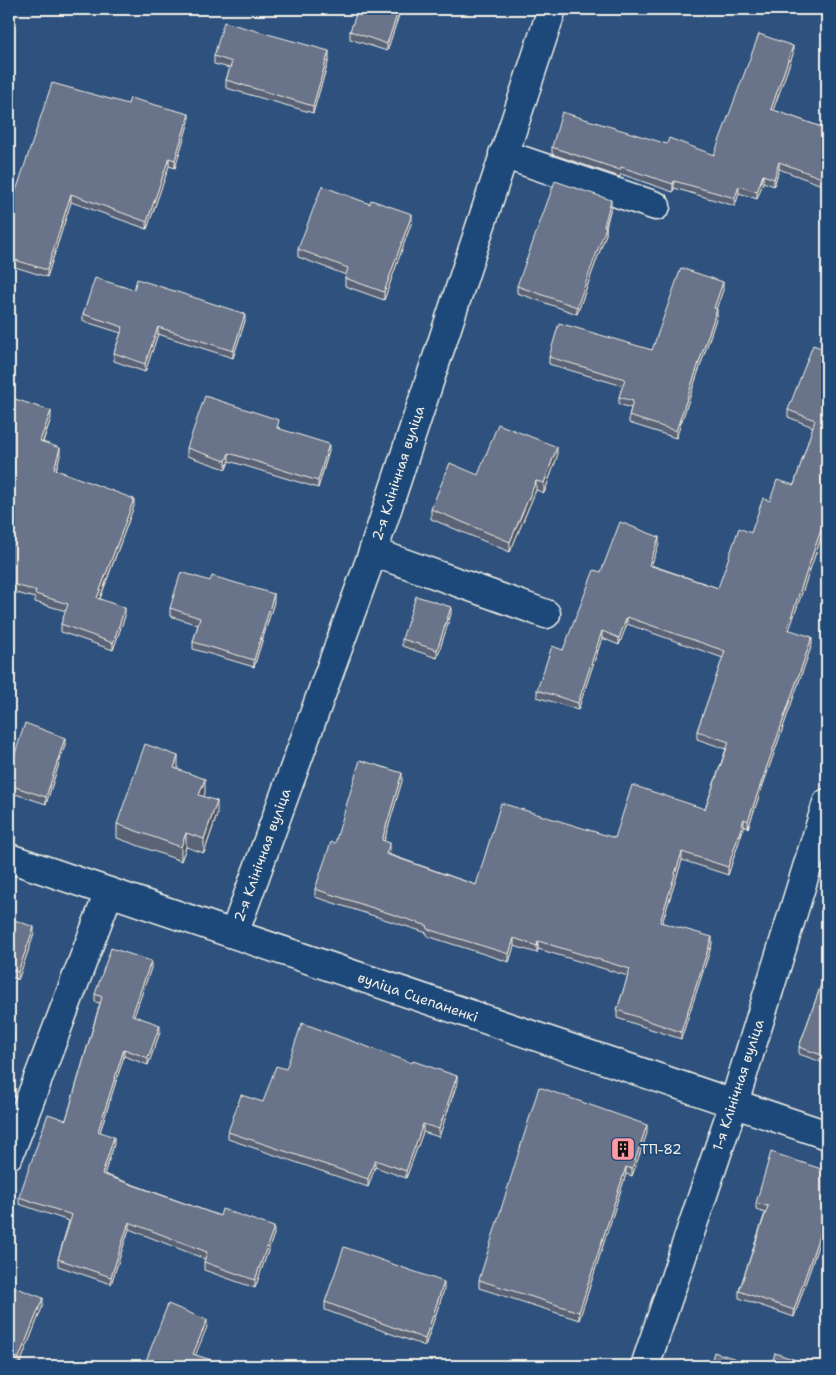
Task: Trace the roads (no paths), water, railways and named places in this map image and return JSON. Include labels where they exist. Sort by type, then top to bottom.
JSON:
[{"type":"street","name":"2-я Клінічная вуліца","points":[[234,934],[372,552],[552,9]]},
{"type":"street","points":[[503,154],[656,206]]},
{"type":"street","points":[[372,552],[546,614]]},
{"type":"street","name":"1-я Клінічная вуліца","points":[[645,1366],[734,1103],[827,803]]},
{"type":"street","name":"вуліца Сцепаненкі","points":[[9,858],[827,1135]]},
{"type":"street","points":[[9,1154],[109,892]]},
{"type":"place","name":"ТП-82","points":[[623,1149]]}]
